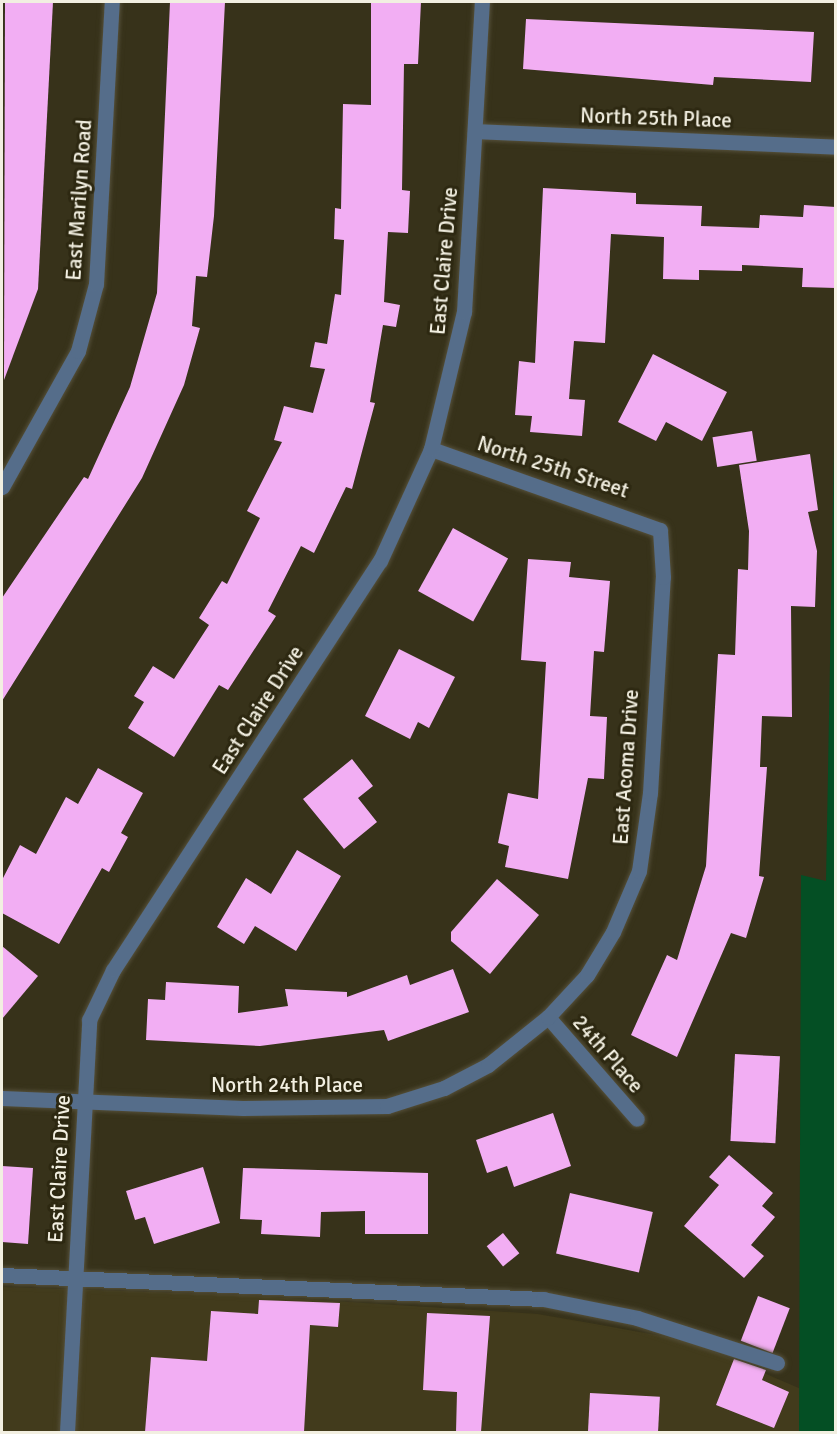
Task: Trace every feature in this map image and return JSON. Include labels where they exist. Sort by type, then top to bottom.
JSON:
[{"type":"street","name":"East Marilyn Road","points":[[2,488],[78,351],[96,284],[112,2]]},
{"type":"street","name":"East Claire Drive","points":[[67,1432],[89,1020],[98,994],[380,561],[431,449],[464,312],[482,2]]},
{"type":"street","name":"North 25th Place","points":[[475,131],[836,147]]},
{"type":"street","name":"North 25th Street","points":[[431,449],[660,530]]},
{"type":"street","name":"East Acoma Drive","points":[[548,1017],[592,966],[639,871],[650,793],[663,577],[660,530]]},
{"type":"street","name":"North 24th Place","points":[[2,1098],[337,1110],[387,1106],[444,1088],[488,1065],[548,1017]]},
{"type":"street","name":"24th Place","points":[[548,1017],[637,1119]]},
{"type":"street","points":[[2,1275],[543,1299],[637,1318],[777,1363]]},
{"type":"shaded area","points":[[2,1287],[239,1295],[538,1314],[689,1341],[801,1389],[799,1432],[2,1432]]},
{"type":"green space","points":[[835,388],[836,1432],[799,1432],[801,875],[826,881]]},
{"type":"building","points":[[5,2],[53,2],[38,289],[4,380]]},
{"type":"building","points":[[170,2],[225,2],[214,216],[207,277],[196,276],[192,326],[200,328],[184,385],[142,478],[2,701],[2,598],[84,477],[88,479],[130,387],[157,293]]},
{"type":"building","points":[[371,2],[421,2],[418,64],[404,64],[402,190],[410,191],[408,233],[388,232],[384,302],[400,305],[396,327],[383,325],[370,402],[375,403],[352,489],[346,487],[314,553],[301,546],[268,611],[276,616],[228,690],[219,685],[174,757],[128,728],[144,702],[134,696],[153,666],[174,679],[209,625],[199,618],[222,581],[227,584],[260,518],[247,511],[282,442],[274,440],[284,406],[313,413],[325,369],[310,367],[315,342],[327,344],[335,294],[341,295],[344,240],[334,239],[335,208],[341,209],[343,104],[371,105]]},
{"type":"building","points":[[526,19],[814,32],[811,82],[714,77],[713,85],[523,69]]},
{"type":"building","points":[[543,188],[636,193],[636,204],[702,206],[701,226],[759,228],[760,215],[803,217],[804,205],[836,207],[836,288],[802,287],[803,268],[742,265],[742,271],[699,270],[699,280],[663,279],[664,237],[611,234],[605,343],[574,341],[569,399],[585,400],[582,436],[530,432],[532,416],[515,415],[519,361],[535,363]]},
{"type":"building","points":[[653,354],[727,392],[702,441],[666,422],[656,441],[618,422]]},
{"type":"building","points":[[752,431],[757,461],[717,467],[712,437]]},
{"type":"building","points":[[810,454],[818,510],[808,512],[817,551],[815,607],[791,606],[792,717],[762,716],[760,767],[767,767],[759,876],[764,877],[746,938],[731,933],[677,1057],[631,1035],[667,955],[677,960],[706,866],[718,654],[735,655],[738,569],[748,570],[749,531],[739,465]]},
{"type":"building","points":[[453,528],[508,559],[473,622],[418,591]]},
{"type":"building","points":[[528,559],[571,562],[569,577],[610,581],[604,652],[594,651],[590,716],[607,717],[604,779],[588,778],[568,879],[505,867],[509,846],[498,843],[508,793],[538,799],[546,662],[521,660]]},
{"type":"building","points":[[399,649],[455,677],[429,728],[418,722],[410,739],[365,716]]},
{"type":"building","points":[[352,759],[373,786],[358,798],[377,822],[344,849],[303,799]]},
{"type":"building","points":[[98,768],[143,793],[121,833],[128,837],[109,872],[102,868],[59,944],[2,913],[2,880],[20,845],[36,854],[66,797],[78,804]]},
{"type":"building","points":[[297,850],[341,876],[296,951],[255,926],[244,944],[217,927],[246,878],[271,894]]},
{"type":"building","points":[[497,879],[539,915],[490,974],[451,941],[451,932]]},
{"type":"building","points":[[2,946],[38,976],[2,1019]]},
{"type":"building","points":[[453,969],[469,1012],[388,1041],[384,1030],[260,1046],[146,1040],[148,999],[165,1000],[166,982],[239,986],[238,1013],[288,1006],[285,989],[347,992],[347,997],[407,975],[410,985]]},
{"type":"building","points":[[735,1054],[780,1056],[775,1143],[730,1141]]},
{"type":"building","points":[[553,1113],[571,1166],[514,1187],[507,1166],[487,1173],[476,1140]]},
{"type":"building","points":[[729,1155],[773,1193],[762,1206],[775,1217],[751,1245],[764,1256],[744,1278],[684,1226],[719,1185],[709,1177]]},
{"type":"building","points":[[2,1166],[33,1168],[28,1244],[2,1242]]},
{"type":"building","points":[[203,1167],[220,1223],[154,1244],[145,1217],[135,1220],[126,1191]]},
{"type":"building","points":[[243,1168],[428,1173],[428,1234],[365,1234],[365,1211],[321,1212],[320,1237],[261,1234],[262,1220],[240,1219]]},
{"type":"building","points":[[570,1193],[653,1212],[639,1273],[556,1253]]},
{"type":"building","points":[[503,1233],[519,1253],[503,1266],[487,1246]]},
{"type":"building","points":[[758,1296],[790,1308],[773,1353],[741,1341]]},
{"type":"building","points":[[259,1300],[340,1303],[338,1327],[310,1325],[304,1432],[145,1432],[151,1357],[207,1361],[211,1311],[258,1314]]},
{"type":"building","points":[[427,1313],[490,1316],[481,1432],[456,1432],[457,1392],[423,1390]]},
{"type":"building","points":[[734,1359],[766,1370],[762,1380],[789,1392],[774,1428],[716,1405]]},
{"type":"building","points":[[590,1393],[660,1397],[658,1432],[588,1432]]}]
